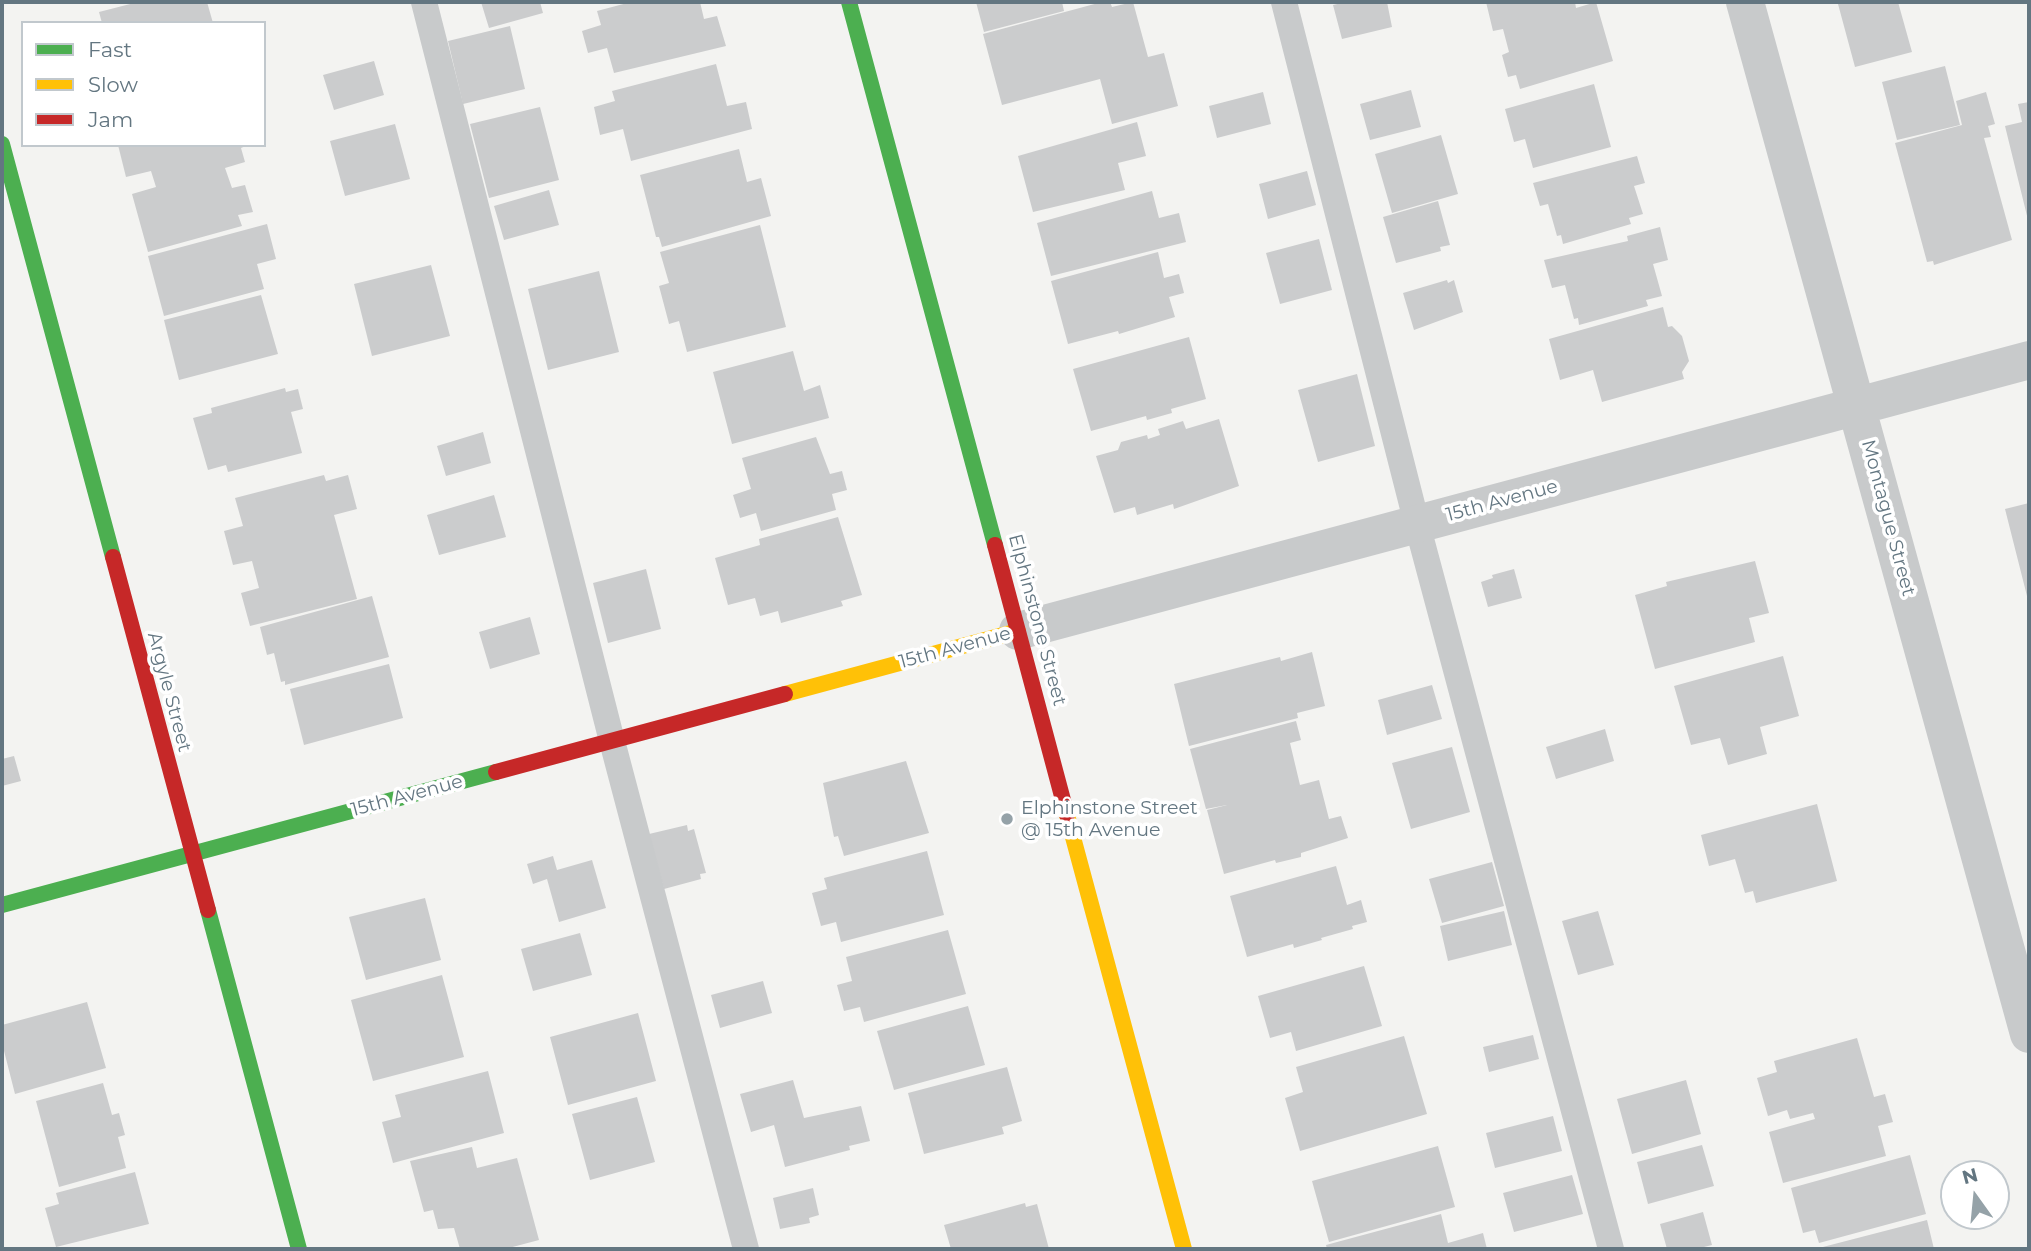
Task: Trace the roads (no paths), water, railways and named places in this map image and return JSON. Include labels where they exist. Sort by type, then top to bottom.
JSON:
[{"type":"street","name":"Elphinstone Street","points":[[849,2],[1184,1249]]},
{"type":"street","name":"Montague Street","points":[[1745,2],[2029,1034]]},
{"type":"street","name":"Argyle Street","points":[[2,144],[299,1249]]},
{"type":"street","name":"15th Avenue","points":[[2,905],[2029,360]]},
{"type":"lane","points":[[424,2],[612,741],[746,1249]]},
{"type":"lane","points":[[1284,2],[1417,524],[1611,1249]]},
{"type":"place","name":"Elphinstone Street @ 15th Avenue","points":[[1007,819]]}]
